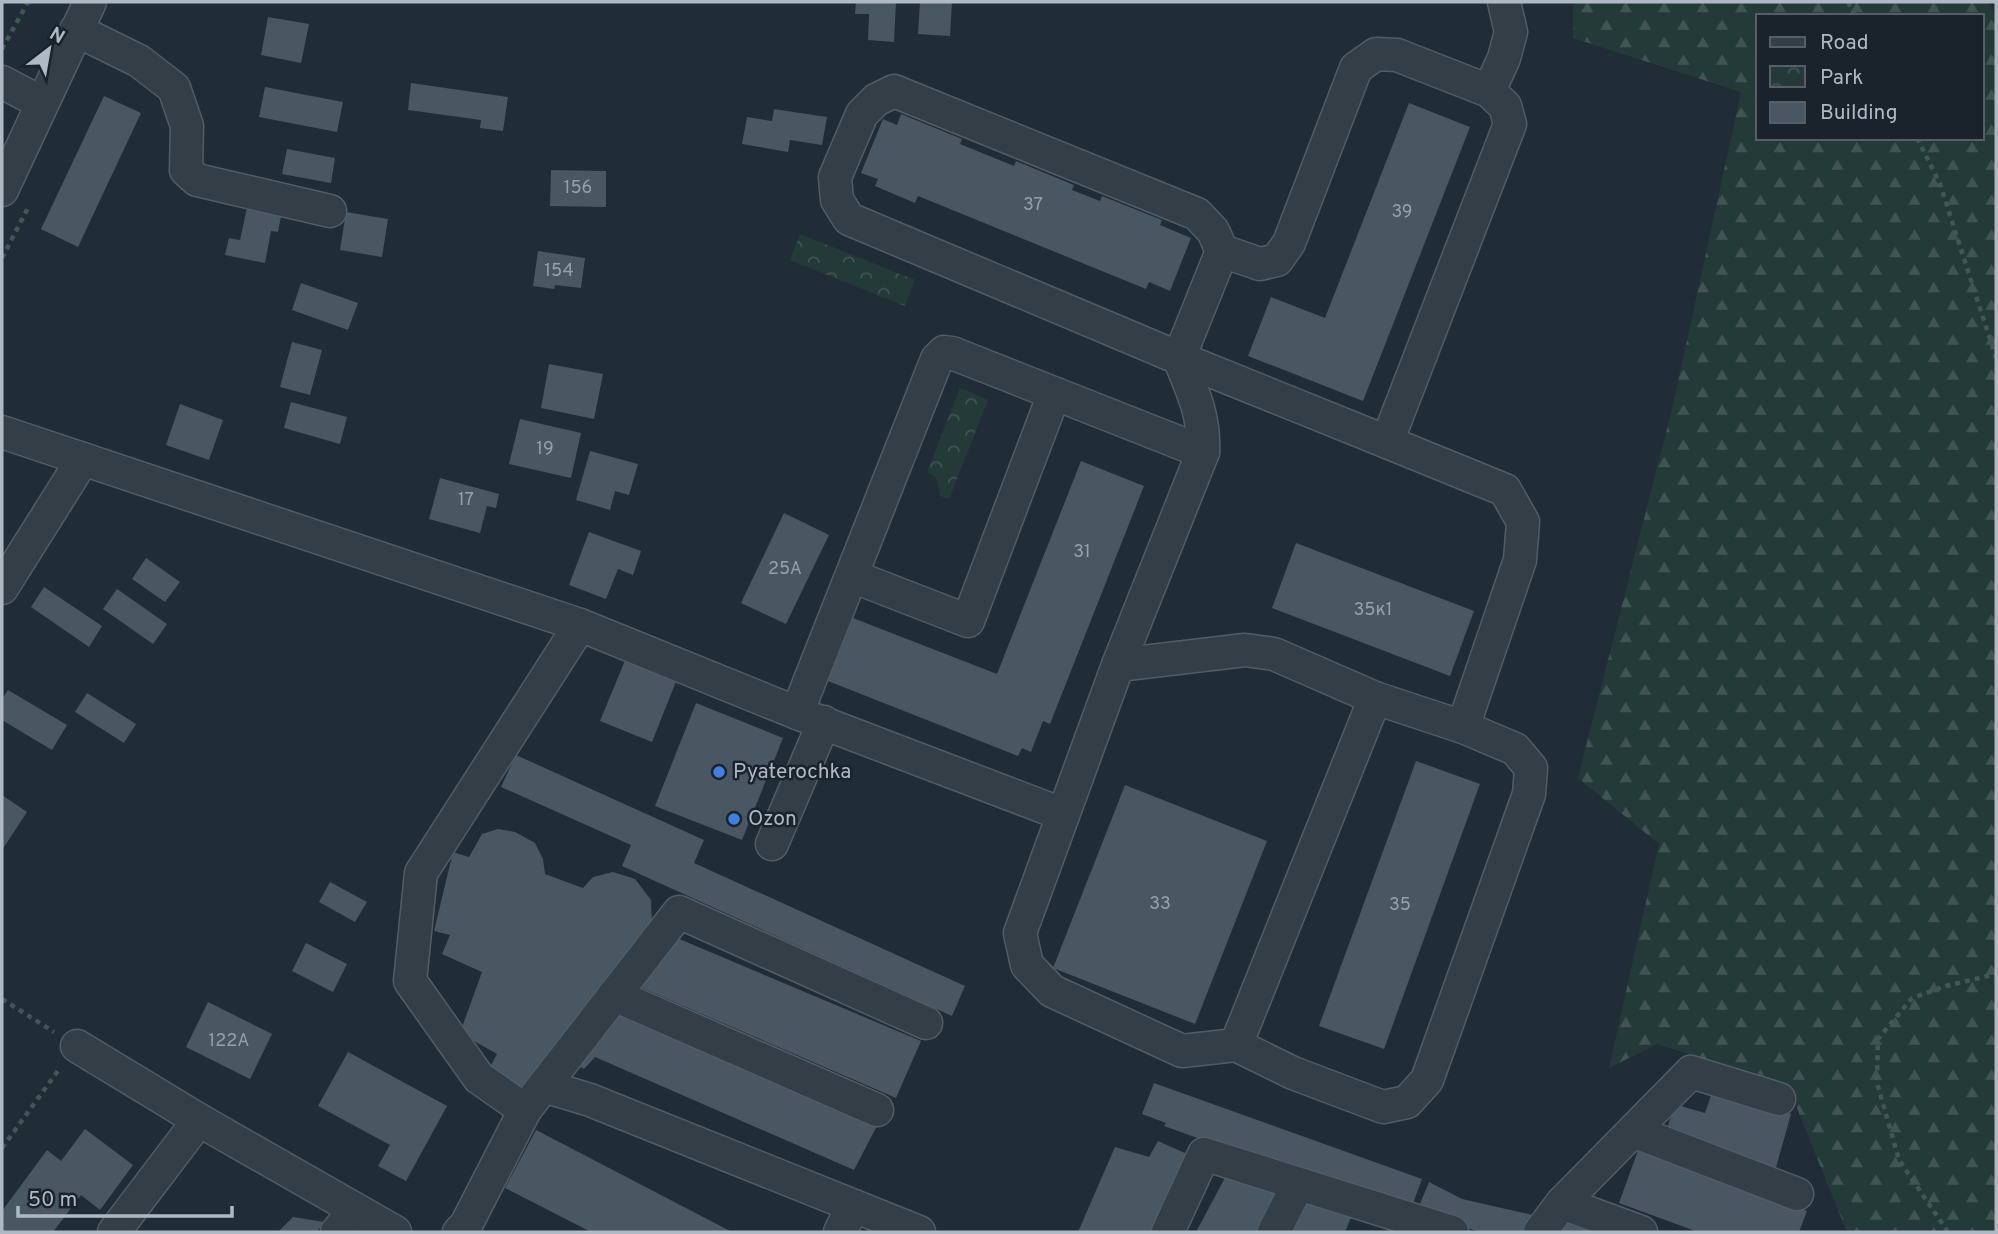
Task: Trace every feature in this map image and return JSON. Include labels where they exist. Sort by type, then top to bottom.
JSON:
[{"type":"street","points":[[2,190],[90,2]]},
{"type":"street","points":[[1489,92],[1504,58],[1511,32],[1504,2]]},
{"type":"street","points":[[76,30],[139,61],[174,88],[187,126],[187,170],[197,180],[330,211]]},
{"type":"street","points":[[1222,251],[1260,264],[1277,260],[1289,243],[1356,68],[1376,54],[1396,55],[1489,92],[1505,106],[1510,124],[1387,442]]},
{"type":"street","points":[[2,82],[42,103]]},
{"type":"street","points":[[1118,665],[1245,650],[1274,654],[1375,698],[1463,727],[1515,749],[1531,768],[1529,794],[1427,1080],[1407,1102],[1383,1107],[1293,1073],[1236,1045],[1182,1051],[1052,991],[1027,965],[1020,933],[1118,665],[1203,452],[1204,432],[1199,410],[1179,358],[1222,251],[1213,231],[1197,214],[894,91],[876,100],[862,114],[835,177],[837,200],[849,219],[1179,358],[1505,490],[1523,522],[1520,559],[1463,727]]},
{"type":"street","points":[[772,844],[852,576],[937,359],[944,352],[1203,452]]},
{"type":"street","points":[[852,576],[968,621],[1054,394]]},
{"type":"street","points":[[2,432],[580,625],[1062,814]]},
{"type":"street","points":[[2,588],[83,460]]},
{"type":"street","points":[[580,625],[421,873],[410,981],[479,1078],[534,1098],[590,1101],[847,1219],[919,1232]]},
{"type":"street","points":[[1236,1045],[1375,698]]},
{"type":"street","points":[[459,1232],[466,1224],[534,1098],[679,912],[926,1023]]},
{"type":"street","points":[[614,995],[877,1110]]},
{"type":"street","points":[[77,1046],[199,1120],[346,1221],[395,1232]]},
{"type":"street","points":[[1540,1232],[1562,1203],[1690,1072],[1779,1098]]},
{"type":"street","points":[[114,1232],[199,1120]]},
{"type":"street","points":[[1633,1131],[1797,1194]]},
{"type":"street","points":[[1168,1232],[1204,1154],[1298,1184],[1361,1219],[1439,1230]]},
{"type":"street","points":[[1275,1232],[1298,1184]]},
{"type":"street","points":[[1562,1203],[1630,1230]]},
{"type":"path","points":[[2,49],[28,2]]},
{"type":"path","points":[[1918,140],[1940,184],[1996,358]]},
{"type":"path","points":[[1948,1232],[1899,1160],[1877,1083],[1878,1039],[1912,998],[1946,986],[1996,974]]},
{"type":"path","points":[[2,999],[77,1046],[2,1148]]},
{"type":"green space","points":[[1573,2],[1989,2],[1996,16],[1996,1232],[1847,1232],[1788,1086],[1657,1044],[1609,1068],[1659,844],[1578,778],[1673,405],[1741,92],[1573,38]]},
{"type":"green space","points":[[800,234],[915,280],[905,306],[790,260]]},
{"type":"green space","points":[[960,388],[988,400],[949,499],[941,496],[936,478],[927,472]]},
{"type":"building","points":[[856,2],[896,2],[894,42],[868,40],[869,14],[855,14]]},
{"type":"building","points":[[920,2],[952,2],[950,36],[918,34]]},
{"type":"building","points":[[268,17],[309,24],[301,63],[261,55]]},
{"type":"building","points":[[411,83],[508,97],[503,131],[480,128],[481,120],[408,110]]},
{"type":"building","points":[[265,87],[343,102],[337,132],[259,117]]},
{"type":"building","points":[[104,96],[141,113],[78,247],[41,229]]},
{"type":"building","points":[[1409,103],[1470,127],[1363,401],[1248,356],[1271,297],[1325,318]]},
{"type":"building","points":[[774,109],[827,117],[822,145],[790,140],[788,152],[742,144],[747,117],[772,121]]},
{"type":"building","points":[[901,114],[962,139],[960,144],[1014,166],[1016,161],[1074,185],[1072,190],[1100,201],[1102,196],[1162,220],[1160,225],[1191,238],[1170,291],[1149,282],[1146,289],[918,196],[915,203],[875,186],[878,179],[861,173],[883,119],[897,125]]},
{"type":"building","points":[[287,149],[335,158],[331,183],[282,174]]},
{"type":"building","points":[[551,170],[606,171],[606,207],[550,206]]},
{"type":"building","points":[[248,203],[282,211],[278,232],[271,231],[265,263],[225,255],[229,238],[240,240]]},
{"type":"building","points":[[346,212],[388,219],[382,257],[340,250]]},
{"type":"building","points":[[538,251],[585,258],[581,288],[555,285],[554,289],[533,286]]},
{"type":"building","points":[[301,283],[358,303],[348,330],[292,310]]},
{"type":"building","points":[[292,342],[322,350],[310,395],[280,387]]},
{"type":"building","points":[[549,364],[603,374],[594,419],[541,408]]},
{"type":"building","points":[[291,402],[347,417],[340,444],[284,428]]},
{"type":"building","points":[[180,404],[223,420],[209,460],[166,445]]},
{"type":"building","points":[[520,419],[581,433],[571,478],[509,464]]},
{"type":"building","points":[[590,451],[638,464],[629,495],[615,491],[610,510],[576,500]]},
{"type":"building","points":[[1081,461],[1144,486],[1050,724],[1043,721],[1031,752],[1022,748],[1018,756],[828,681],[853,618],[997,674]]},
{"type":"building","points":[[440,478],[499,494],[496,508],[487,506],[480,533],[429,519]]},
{"type":"building","points":[[784,513],[829,535],[786,624],[741,603]]},
{"type":"building","points":[[589,532],[641,551],[633,575],[618,569],[606,599],[569,585]]},
{"type":"building","points":[[1296,543],[1474,611],[1450,676],[1272,608]]},
{"type":"building","points":[[146,558],[180,582],[165,602],[132,579]]},
{"type":"building","points":[[44,587],[102,626],[89,647],[31,607]]},
{"type":"building","points":[[117,589],[167,624],[153,644],[103,609]]},
{"type":"building","points":[[626,658],[677,679],[652,742],[600,721]]},
{"type":"building","points":[[8,690],[67,725],[52,750],[2,720],[2,699]]},
{"type":"building","points":[[87,693],[136,724],[124,743],[75,712]]},
{"type":"building","name":"Pyaterochka","points":[[696,703],[783,738],[742,840],[655,806]]},
{"type":"building","points":[[516,755],[704,840],[694,863],[965,986],[952,1016],[622,866],[631,845],[501,787]]},
{"type":"building","points":[[1416,761],[1480,784],[1384,1049],[1319,1026]]},
{"type":"building","points":[[1125,785],[1267,841],[1195,1024],[1053,968]]},
{"type":"building","points":[[2,795],[27,812],[2,850]]},
{"type":"building","points":[[498,829],[515,832],[535,843],[543,859],[545,874],[583,888],[593,877],[613,872],[635,879],[651,900],[652,925],[527,1090],[489,1069],[497,1054],[460,1033],[482,972],[442,954],[450,935],[434,931],[453,852],[469,857],[482,834]]},
{"type":"building","points":[[330,882],[367,902],[355,922],[319,902]]},
{"type":"building","points":[[677,938],[921,1041],[896,1098],[635,985]]},
{"type":"building","points":[[306,943],[347,964],[333,992],[292,971]]},
{"type":"building","points":[[208,1002],[272,1034],[250,1079],[186,1047]]},
{"type":"building","points":[[614,1006],[879,1122],[854,1170],[595,1057],[584,1069],[569,1060]]},
{"type":"building","points":[[348,1052],[447,1106],[406,1181],[378,1166],[390,1145],[318,1106]]},
{"type":"building","points":[[1154,1083],[1422,1179],[1409,1214],[1164,1126],[1166,1123],[1142,1114]]},
{"type":"building","points":[[1713,1090],[1791,1114],[1775,1171],[1665,1137],[1674,1104],[1705,1113]]},
{"type":"building","points":[[85,1129],[133,1165],[100,1210],[81,1195],[53,1232],[2,1232],[2,1211],[47,1150],[61,1161]]},
{"type":"building","points":[[536,1130],[732,1232],[591,1232],[505,1188]]},
{"type":"building","points":[[1158,1141],[1187,1154],[1153,1232],[1078,1232],[1115,1147],[1149,1157]]},
{"type":"building","points":[[1639,1148],[1807,1211],[1799,1232],[1698,1232],[1619,1203]]},
{"type":"building","points":[[1228,1172],[1281,1194],[1262,1232],[1196,1232]]},
{"type":"building","points":[[1429,1182],[1462,1199],[1533,1215],[1529,1232],[1482,1232],[1415,1216]]},
{"type":"building","points":[[1303,1197],[1352,1215],[1345,1232],[1286,1232]]},
{"type":"building","points":[[293,1217],[324,1222],[317,1232],[278,1232]]},
{"type":"building","points":[[1557,1220],[1597,1232],[1554,1232]]},
{"type":"place","name":"Pyaterochka","points":[[719,772]]},
{"type":"place","name":"Ozon","points":[[734,819]]}]
